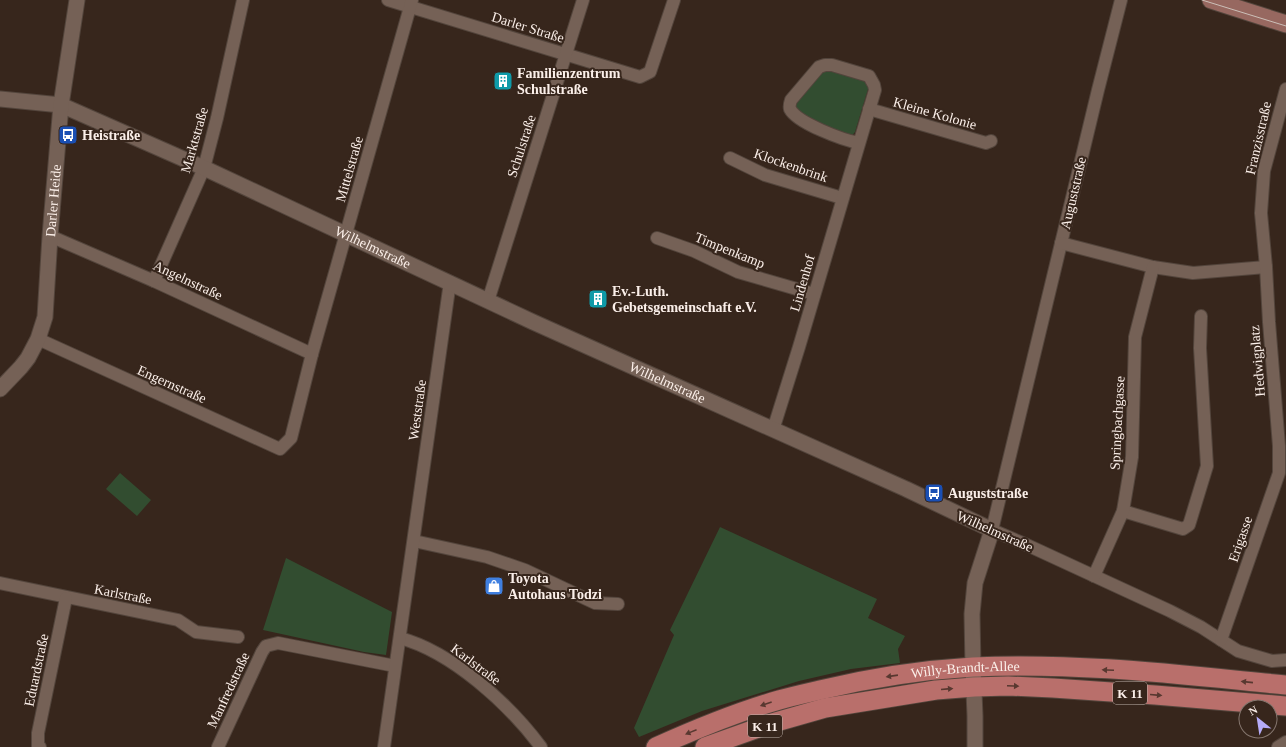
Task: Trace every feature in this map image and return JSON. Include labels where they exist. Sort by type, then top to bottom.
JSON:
[{"type":"main road","points":[[1220,1],[1286,24]]},
{"type":"main road","name":"Willy-Brandt-Allee","points":[[656,747],[726,718],[780,699],[855,682],[935,670],[1006,666],[1067,667],[1133,671],[1286,686]]},
{"type":"main road","name":"Willy-Brandt-Allee","points":[[705,747],[769,724],[825,708],[936,690],[974,687],[1008,686],[1155,694],[1286,706]]},
{"type":"street","name":"Darler Heide","points":[[0,389],[21,367],[38,339],[45,317],[61,105],[77,0]]},
{"type":"street","name":"Marktstraße","points":[[154,281],[204,168],[217,118],[243,0]]},
{"type":"street","name":"Darler Straße","points":[[388,0],[411,3],[566,55],[640,77],[650,72],[674,0]]},
{"type":"street","name":"Schulstraße","points":[[488,301],[583,0]]},
{"type":"street","name":"Auguststraße","points":[[975,747],[972,614],[975,583],[992,530],[1121,0]]},
{"type":"street","name":"Mittelstraße","points":[[291,438],[312,354],[411,3]]},
{"type":"street","name":"Lindenhof","points":[[773,430],[875,90],[869,76],[832,65],[825,65],[819,68],[791,100],[789,105],[790,110],[798,117],[825,132],[848,141],[859,143]]},
{"type":"street","name":"Franzisstraße","points":[[1266,267],[1261,213],[1264,171],[1286,89]]},
{"type":"street","points":[[0,99],[61,105]]},
{"type":"street","name":"Wilhelmstraße","points":[[61,105],[204,168],[488,301],[906,489],[1170,611],[1201,627],[1238,651],[1272,661],[1286,660]]},
{"type":"street","name":"Kleine Kolonie","points":[[869,109],[986,143],[992,141]]},
{"type":"street","name":"Klockenbrink","points":[[730,158],[765,175],[842,198]]},
{"type":"street","name":"Angelnstraße","points":[[50,236],[154,281],[312,354]]},
{"type":"street","name":"Timpenkamp","points":[[657,238],[694,251],[738,272],[814,294]]},
{"type":"street","points":[[1061,243],[1153,267],[1193,272],[1266,267]]},
{"type":"street","name":"Springbachgasse","points":[[1094,576],[1123,511],[1132,457],[1135,337],[1153,267]]},
{"type":"street","name":"Hedwigplatz","points":[[1266,267],[1269,322],[1283,445]]},
{"type":"street","name":"Weststraße","points":[[384,747],[450,282]]},
{"type":"street","points":[[1123,511],[1183,529],[1189,525],[1207,466],[1200,348],[1201,316]]},
{"type":"street","name":"Engernstraße","points":[[38,339],[280,449],[291,438]]},
{"type":"street","name":"Erigasse","points":[[1221,640],[1279,473],[1283,445]]},
{"type":"street","points":[[414,541],[487,558],[525,570],[595,603],[618,604]]},
{"type":"street","name":"Karlstraße","points":[[0,583],[66,598],[178,620],[196,632],[238,637]]},
{"type":"street","name":"Eduardstraße","points":[[40,747],[38,747],[38,734],[66,598]]},
{"type":"street","name":"Karlstraße","points":[[400,638],[414,642],[442,657],[486,687],[541,747]]},
{"type":"street","name":"Manfredstraße","points":[[218,747],[266,646],[278,644],[395,666]]},
{"type":"street","points":[[1278,747],[1286,742]]},
{"type":"green space","points":[[829,69],[866,81],[869,86],[855,132],[851,137],[827,128],[796,111],[794,103],[823,70]]},
{"type":"green space","points":[[120,473],[151,500],[137,516],[106,489]]},
{"type":"green space","points":[[720,527],[877,599],[868,618],[905,636],[898,649],[900,663],[851,669],[799,681],[702,711],[639,737],[634,728],[674,635],[670,630]]},
{"type":"green space","points":[[286,558],[392,612],[386,655],[364,652],[263,630]]},
{"type":"tram line","points":[[1202,0],[1286,26]]},
{"type":"place","name":"Familienzentrum Schulstraße","points":[[503,81]]},
{"type":"place","name":"Heistraße","points":[[68,135]]},
{"type":"place","name":"Ev.-Luth. Gebetsgemeinschaft e.V.","points":[[598,299]]},
{"type":"place","name":"Auguststraße","points":[[934,493]]},
{"type":"place","name":"Toyota Autohaus Todzi","points":[[494,586]]}]
